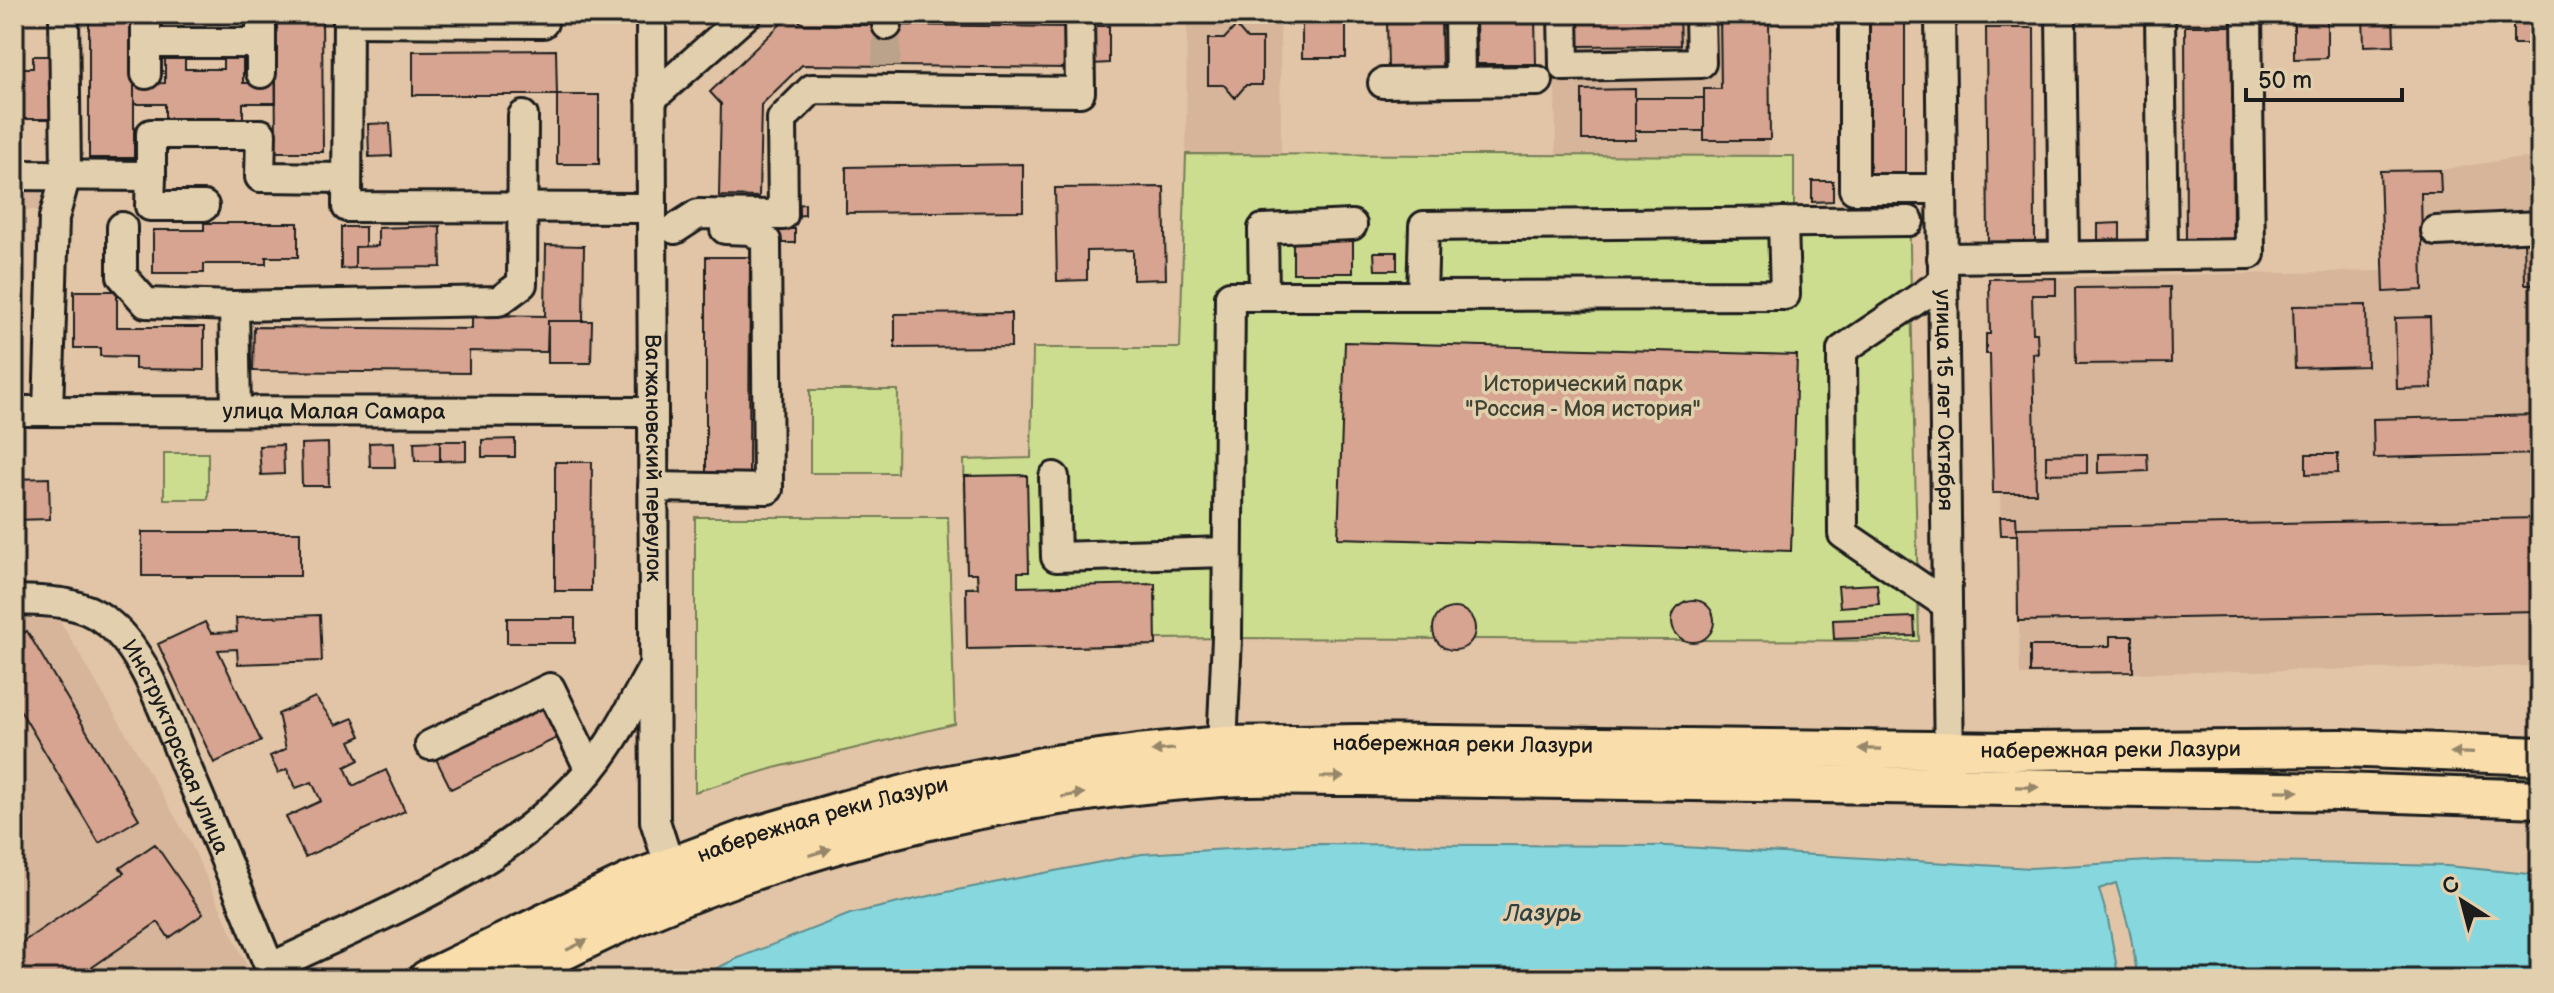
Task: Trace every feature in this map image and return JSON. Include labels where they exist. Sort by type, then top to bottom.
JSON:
[{"type":"main road","name":"набережная реки Лазури","points":[[427,979],[617,888],[675,882],[963,815],[1224,762],[1458,743],[1948,750],[2341,748],[2540,756]]},
{"type":"main road","name":"набережная реки Лазури","points":[[1224,762],[1361,777],[2341,792],[2540,799]]},
{"type":"main road","name":"набережная реки Лазури","points":[[507,979],[642,914],[675,882]]},
{"type":"street","points":[[48,411],[54,218],[66,175],[64,14]]},
{"type":"street","points":[[146,14],[146,74]]},
{"type":"street","points":[[261,14],[261,73]]},
{"type":"street","points":[[543,14],[543,23],[348,18],[347,207],[522,208],[752,230],[766,241],[768,489],[653,487]]},
{"type":"street","name":"Вагжановский переулок","points":[[651,14],[651,99],[660,223],[653,412],[655,821],[675,882]]},
{"type":"street","points":[[651,99],[747,14]]},
{"type":"street","points":[[660,223],[698,214],[783,215],[782,119],[812,89],[886,78],[1080,92],[1079,14]]},
{"type":"street","points":[[1459,14],[1460,82]]},
{"type":"street","points":[[1563,14],[1564,66],[1701,63],[1700,14]]},
{"type":"street","name":"улица 15 лет Октября","points":[[1940,14],[1949,787]]},
{"type":"street","points":[[2061,14],[2064,256]]},
{"type":"street","points":[[2160,14],[2163,255]]},
{"type":"street","points":[[1946,604],[1843,534],[1842,350],[1942,270],[2064,256],[2250,254],[2247,14]]},
{"type":"street","points":[[1854,21],[1854,189],[1942,189]]},
{"type":"street","points":[[146,43],[261,43]]},
{"type":"street","points":[[1383,83],[1538,81]]},
{"type":"street","points":[[122,227],[122,276],[146,303],[234,306],[499,301],[522,284],[523,116]]},
{"type":"street","points":[[204,206],[150,206],[151,134],[261,134],[260,177],[347,178]]},
{"type":"street","points":[[14,175],[151,176]]},
{"type":"street","points":[[1422,296],[1424,226],[1909,221]]},
{"type":"street","points":[[1224,762],[1230,296],[1785,295],[1783,222]]},
{"type":"street","points":[[1264,296],[1263,229],[1352,225]]},
{"type":"street","points":[[2436,231],[2540,226]]},
{"type":"street","points":[[234,306],[236,411]]},
{"type":"street","name":"улица Малая Самара","points":[[14,411],[653,412]]},
{"type":"street","points":[[1054,477],[1056,557],[1227,552]]},
{"type":"street","name":"Инструкторская улица","points":[[14,600],[54,601],[83,608],[108,622],[128,643],[153,690],[270,968],[460,874],[518,836],[590,770]]},
{"type":"street","points":[[430,745],[550,688],[590,770],[654,666]]},
{"type":"shaded area","points":[[1554,14],[1769,14],[1769,155],[1556,155]]},
{"type":"shaded area","points":[[1187,15],[1280,15],[1281,155],[1186,154]]},
{"type":"shaded area","points":[[2540,158],[2540,666],[2020,675],[2017,536],[2001,535],[2000,494],[1993,493],[1990,355],[1986,354],[1986,334],[1990,333],[1989,279],[2382,271],[2380,171],[2440,170],[2510,159]]},
{"type":"shaded area","points":[[14,186],[45,186],[45,210],[14,210]]},
{"type":"shaded area","points":[[14,618],[59,619],[191,844],[253,979],[14,979]]},
{"type":"green space","name":"Исторический парк \"Россия - Моя история\"","points":[[1186,154],[1794,156],[1794,207],[1909,205],[1919,641],[1227,638],[1156,639],[1156,645],[967,649],[966,588],[978,587],[977,573],[967,573],[964,460],[1031,458],[1033,348],[1180,348]]},
{"type":"green space","points":[[810,390],[898,390],[897,473],[810,473]]},
{"type":"green space","points":[[164,453],[208,453],[208,499],[164,499]]},
{"type":"green space","points":[[695,517],[948,517],[955,724],[774,768],[695,792]]},
{"type":"green space","points":[[2000,764],[2540,778],[2540,790],[1999,774]]},
{"type":"water","name":"Лазурь","points":[[1315,844],[1667,846],[2031,868],[2166,860],[2447,866],[2540,875],[2540,979],[2138,979],[2130,932],[2116,883],[2099,889],[2119,979],[695,979],[736,959],[850,914],[947,892],[1142,854]]},
{"type":"building","points":[[275,14],[322,14],[323,152],[276,152]]},
{"type":"building","points":[[791,14],[803,24],[1067,27],[1066,68],[802,65],[761,105],[759,197],[719,196],[721,104],[710,92]]},
{"type":"building","points":[[1317,14],[1346,14],[1346,58],[1302,58],[1302,20],[1317,20]]},
{"type":"building","points":[[1679,14],[1680,45],[1574,46],[1574,15]]},
{"type":"building","points":[[1720,14],[1769,14],[1770,140],[1704,140],[1704,89],[1721,89]]},
{"type":"building","points":[[1869,14],[1905,14],[1905,179],[1868,179]]},
{"type":"building","points":[[2513,14],[2540,14],[2540,44],[2513,44]]},
{"type":"building","points":[[2393,15],[2394,45],[2364,46],[2363,16]]},
{"type":"building","points":[[89,17],[134,17],[134,158],[89,158]]},
{"type":"building","points":[[2327,17],[2327,58],[2294,59],[2294,18]]},
{"type":"building","points":[[1476,18],[1535,18],[1536,64],[1477,64]]},
{"type":"building","points":[[1441,20],[1442,67],[1388,68],[1387,21]]},
{"type":"building","points":[[1092,26],[1109,26],[1109,63],[1092,64]]},
{"type":"building","points":[[1236,26],[1247,39],[1262,39],[1262,85],[1246,85],[1235,98],[1224,85],[1208,85],[1208,39],[1224,39]]},
{"type":"building","points":[[2185,26],[2232,26],[2233,241],[2186,241]]},
{"type":"building","points":[[1986,28],[2034,28],[2035,243],[1988,243]]},
{"type":"building","points":[[556,50],[557,95],[413,95],[413,51]]},
{"type":"building","points":[[33,56],[54,56],[54,119],[14,119],[14,68],[33,68]]},
{"type":"building","points":[[185,57],[185,69],[223,69],[223,57],[243,57],[243,83],[276,83],[276,103],[243,103],[243,120],[165,120],[165,104],[134,104],[134,84],[165,83],[165,58]]},
{"type":"building","points":[[1635,89],[1635,140],[1582,140],[1582,90]]},
{"type":"building","points":[[557,95],[599,95],[599,164],[557,164]]},
{"type":"building","points":[[1635,98],[1704,98],[1704,131],[1635,131]]},
{"type":"building","points":[[390,123],[392,156],[369,157],[368,124]]},
{"type":"building","points":[[1023,164],[1023,211],[846,213],[846,167]]},
{"type":"building","points":[[2440,170],[2441,193],[2421,193],[2423,290],[2384,292],[2380,171]]},
{"type":"building","points":[[1812,181],[1833,181],[1833,201],[1812,202]]},
{"type":"building","points":[[1164,187],[1166,279],[1133,280],[1133,250],[1087,251],[1087,280],[1057,281],[1055,188]]},
{"type":"building","points":[[805,204],[805,215],[792,216],[792,205]]},
{"type":"building","points":[[204,223],[298,223],[298,257],[266,257],[266,264],[204,264],[204,273],[153,273],[153,230],[204,230]]},
{"type":"building","points":[[2120,223],[2120,239],[2098,240],[2098,224]]},
{"type":"building","points":[[14,224],[15,246],[23,246],[21,297],[14,297]]},
{"type":"building","points":[[440,226],[441,267],[355,268],[355,247],[378,246],[378,228]]},
{"type":"building","points":[[341,227],[365,227],[365,247],[355,247],[355,268],[341,269]]},
{"type":"building","points":[[775,229],[795,229],[795,243],[775,243]]},
{"type":"building","points":[[1293,236],[1353,236],[1353,273],[1293,273]]},
{"type":"building","points":[[2524,237],[2540,237],[2540,284],[2525,284]]},
{"type":"building","points":[[546,245],[584,246],[583,321],[548,321],[547,352],[469,351],[469,373],[253,371],[254,327],[472,329],[472,315],[545,316]]},
{"type":"building","points":[[1374,252],[1397,252],[1397,270],[1375,270]]},
{"type":"building","points":[[706,257],[750,257],[749,474],[706,474]]},
{"type":"building","points":[[2056,278],[2056,295],[2032,295],[2033,333],[2037,333],[2038,354],[2033,353],[2036,493],[1993,493],[1990,354],[1986,354],[1986,334],[1990,334],[1989,279]]},
{"type":"building","points":[[2170,287],[2171,363],[2076,364],[2075,288]]},
{"type":"building","points":[[74,291],[117,291],[117,327],[204,327],[204,370],[135,369],[135,357],[100,356],[100,348],[74,348]]},
{"type":"building","points":[[2366,305],[2367,366],[2295,368],[2293,306]]},
{"type":"building","points":[[1011,313],[1011,347],[895,348],[895,314]]},
{"type":"building","points":[[2430,317],[2432,388],[2397,389],[2395,318]]},
{"type":"building","points":[[548,321],[592,321],[591,363],[548,363]]},
{"type":"building","points":[[1345,342],[1797,355],[1791,551],[1338,538]]},
{"type":"building","points":[[2540,415],[2540,454],[2374,458],[2373,419]]},
{"type":"building","points":[[515,439],[515,457],[482,457],[482,440]]},
{"type":"building","points":[[440,441],[440,461],[415,461],[414,442]]},
{"type":"building","points":[[440,441],[466,441],[466,460],[440,461]]},
{"type":"building","points":[[394,442],[395,467],[370,467],[369,443]]},
{"type":"building","points":[[328,443],[329,486],[302,486],[301,444]]},
{"type":"building","points":[[283,445],[284,474],[261,475],[259,446]]},
{"type":"building","points":[[2147,453],[2148,471],[2098,473],[2098,454]]},
{"type":"building","points":[[2087,454],[2087,473],[2046,474],[2046,455]]},
{"type":"building","points":[[2306,454],[2338,454],[2338,473],[2306,474]]},
{"type":"building","points":[[555,462],[592,462],[591,591],[555,591]]},
{"type":"building","points":[[1027,475],[1029,572],[1018,572],[1018,587],[1155,584],[1156,645],[967,649],[966,588],[978,588],[977,573],[967,573],[965,476]]},
{"type":"building","points":[[49,478],[50,519],[14,520],[14,479]]},
{"type":"building","points":[[2000,517],[2016,517],[2017,535],[2001,535]]},
{"type":"building","points":[[2540,518],[2540,611],[2018,621],[2017,528]]},
{"type":"building","points":[[142,532],[300,532],[300,576],[142,576]]},
{"type":"building","points":[[1877,584],[1879,604],[1840,607],[1838,586]]},
{"type":"building","points":[[1693,600],[1708,606],[1714,621],[1708,636],[1693,642],[1678,636],[1672,621],[1678,606]]},
{"type":"building","points":[[1454,608],[1469,614],[1475,629],[1469,644],[1454,650],[1439,644],[1433,629],[1439,614]]},
{"type":"building","points":[[320,615],[322,661],[238,664],[237,649],[218,650],[261,741],[214,763],[158,644],[205,622],[211,633],[237,632],[236,618]]},
{"type":"building","points":[[1914,617],[1915,636],[1834,639],[1833,620]]},
{"type":"building","points":[[507,618],[575,618],[575,643],[507,643]]},
{"type":"building","points":[[27,631],[139,819],[99,843],[14,700],[14,639]]},
{"type":"building","points":[[2110,636],[2133,636],[2133,672],[2030,673],[2030,646],[2110,646]]},
{"type":"building","points":[[315,697],[336,725],[353,718],[361,736],[350,741],[359,760],[345,767],[353,786],[386,770],[405,811],[305,857],[286,817],[321,801],[312,782],[296,788],[287,769],[278,773],[270,756],[286,749],[278,714]]},
{"type":"building","points":[[543,703],[559,737],[451,789],[434,755]]},
{"type":"building","points":[[155,844],[203,914],[169,938],[158,922],[75,979],[14,979],[14,948],[124,873],[120,868]]},
{"type":"tunnel","points":[[886,66],[887,25]]}]
